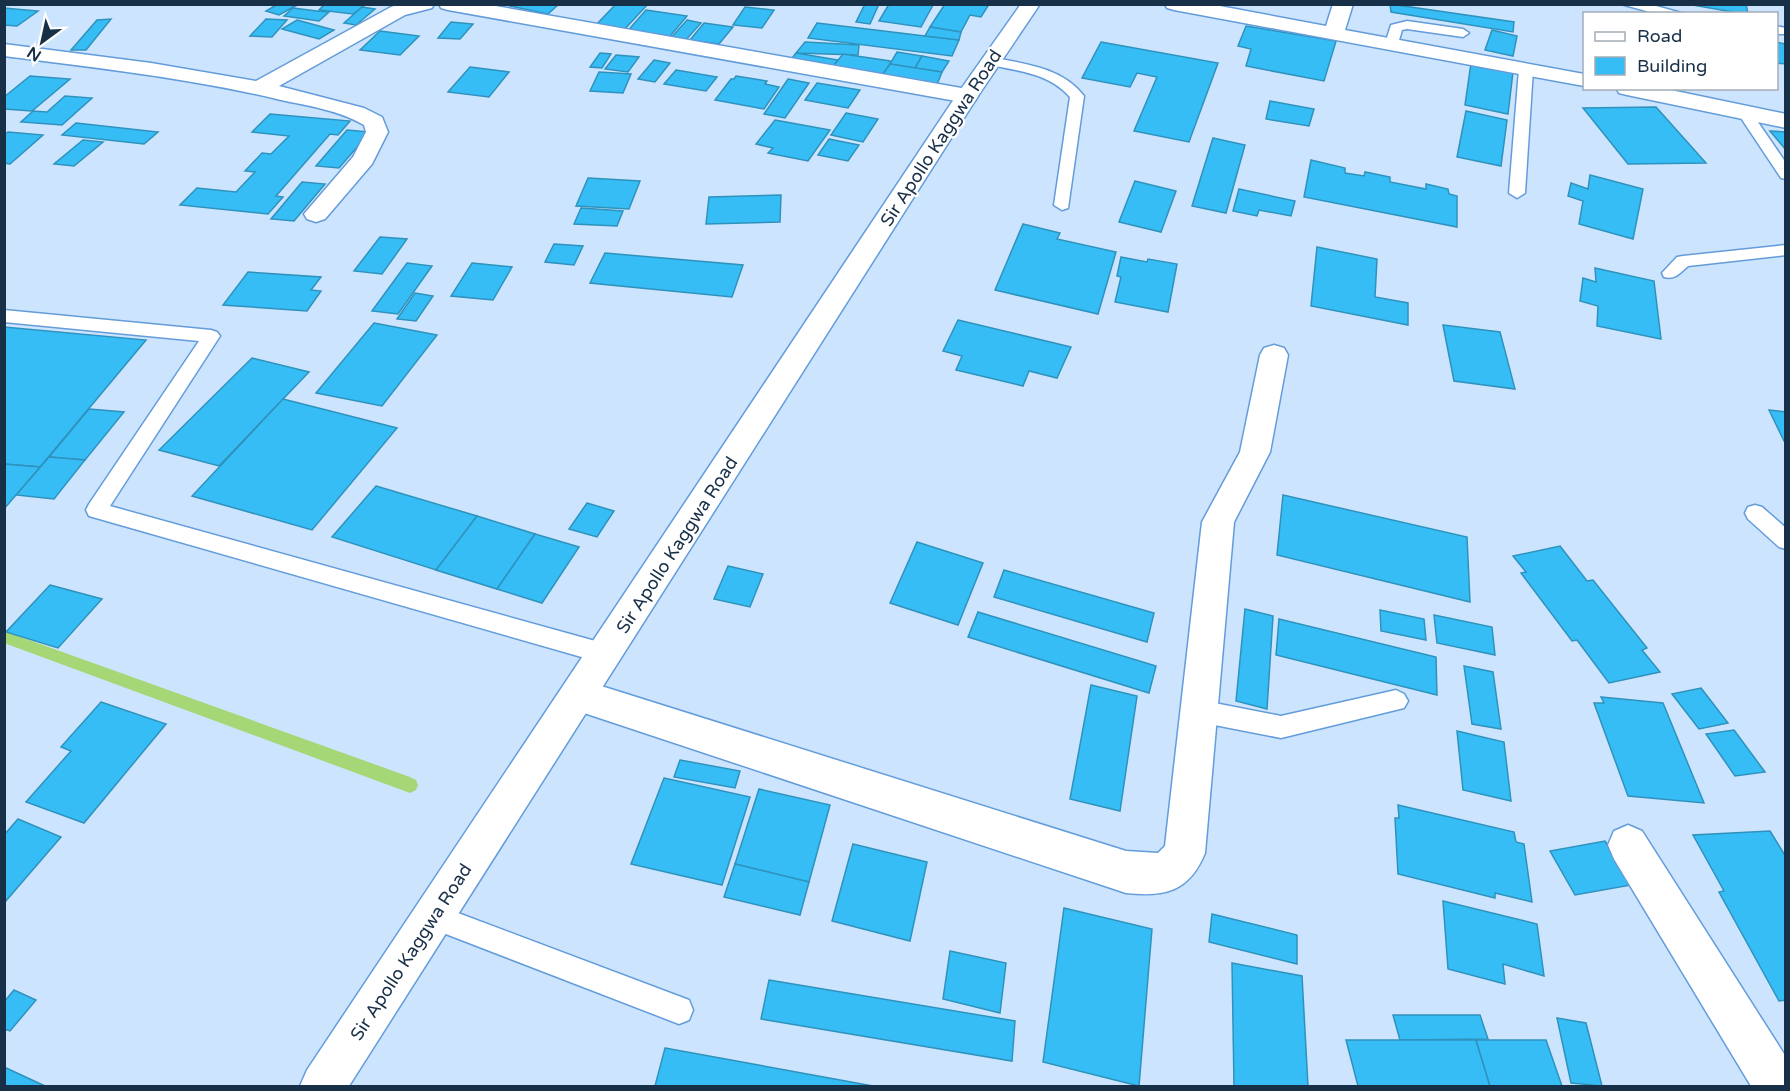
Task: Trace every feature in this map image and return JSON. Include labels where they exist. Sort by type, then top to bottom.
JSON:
[{"type":"street","points":[[260,88],[398,11],[425,4]]},
{"type":"street","points":[[448,4],[967,96]]},
{"type":"street","name":"Sir Apollo Kaggwa Road","points":[[323,1086],[967,96],[1031,4]]},
{"type":"street","points":[[1174,4],[1583,80]]},
{"type":"street","points":[[1334,33],[1343,4]]},
{"type":"street","points":[[4,50],[140,67],[260,88],[359,112],[374,122],[377,132],[364,159],[316,214]]},
{"type":"street","points":[[1636,90],[1785,121]]},
{"type":"street","points":[[579,695],[1126,872],[1160,875],[1177,866],[1185,853],[1218,522],[1255,452],[1274,355]]},
{"type":"street","points":[[1628,845],[1777,1086]]},
{"type":"lane","points":[[1627,4],[1669,12]]},
{"type":"lane","points":[[1392,44],[1396,28],[1407,25],[1463,33]]},
{"type":"lane","points":[[991,61],[1050,74],[1068,83],[1077,96],[1062,205]]},
{"type":"lane","points":[[1517,193],[1526,69]]},
{"type":"lane","points":[[1744,112],[1785,175]]},
{"type":"lane","points":[[1670,273],[1683,261],[1785,250]]},
{"type":"lane","points":[[4,316],[211,336],[96,510],[606,654]]},
{"type":"lane","points":[[1755,513],[1785,541]]},
{"type":"lane","points":[[1199,711],[1281,727],[1396,701]]},
{"type":"lane","points":[[434,917],[679,1010]]},
{"type":"building","points":[[278,4],[299,4],[279,15],[266,11]]},
{"type":"building","points":[[325,4],[365,5],[353,14],[319,10]]},
{"type":"building","points":[[512,4],[559,4],[548,14],[510,6]]},
{"type":"building","points":[[616,4],[648,4],[623,31],[595,26]]},
{"type":"building","points":[[865,4],[879,4],[870,24],[856,22]]},
{"type":"building","points":[[889,4],[933,5],[921,27],[879,21]]},
{"type":"building","points":[[945,4],[988,6],[981,17],[970,15],[961,32],[930,27]]},
{"type":"building","points":[[1390,4],[1514,22],[1513,32],[1391,12]]},
{"type":"building","points":[[1687,4],[1746,4],[1748,12],[1733,12]]},
{"type":"building","points":[[362,7],[375,9],[356,25],[344,23]]},
{"type":"building","points":[[745,7],[774,10],[762,28],[733,25]]},
{"type":"building","points":[[4,8],[38,11],[17,26],[4,25]]},
{"type":"building","points":[[293,8],[329,12],[319,21],[284,16]]},
{"type":"building","points":[[646,10],[687,16],[667,40],[625,34]]},
{"type":"building","points":[[111,19],[86,50],[71,50],[97,20]]},
{"type":"building","points":[[266,19],[287,20],[272,37],[250,36]]},
{"type":"building","points":[[297,20],[334,30],[319,39],[282,29]]},
{"type":"building","points":[[687,20],[701,23],[684,42],[670,39]]},
{"type":"building","points":[[451,22],[473,24],[460,39],[438,38]]},
{"type":"building","points":[[704,23],[733,27],[719,44],[690,40]]},
{"type":"building","points":[[817,23],[959,40],[952,56],[808,38]]},
{"type":"building","points":[[1246,26],[1336,41],[1324,81],[1246,66],[1251,49],[1238,46]]},
{"type":"building","points":[[930,27],[961,32],[959,40],[925,36]]},
{"type":"building","points":[[1492,30],[1517,36],[1513,56],[1485,50]]},
{"type":"building","points":[[380,31],[419,36],[400,55],[360,50]]},
{"type":"building","points":[[805,42],[859,45],[858,55],[796,53]]},
{"type":"building","points":[[1101,42],[1218,63],[1189,142],[1134,131],[1157,77],[1137,73],[1130,87],[1082,78]]},
{"type":"building","points":[[1778,42],[1786,44],[1786,64],[1778,63]]},
{"type":"building","points":[[897,52],[922,56],[915,68],[890,64]]},
{"type":"building","points":[[600,53],[611,54],[602,68],[590,67]]},
{"type":"building","points":[[796,53],[838,60],[831,69],[789,62]]},
{"type":"building","points":[[843,54],[890,61],[890,64],[880,78],[831,69]]},
{"type":"building","points":[[616,55],[639,57],[628,72],[605,69]]},
{"type":"building","points":[[922,56],[949,61],[942,72],[915,68]]},
{"type":"building","points":[[654,60],[670,63],[655,82],[638,79]]},
{"type":"building","points":[[1471,63],[1513,72],[1508,114],[1465,105]]},
{"type":"building","points":[[890,64],[942,72],[936,87],[880,78]]},
{"type":"building","points":[[470,67],[509,72],[489,97],[448,92]]},
{"type":"building","points":[[676,70],[717,77],[706,91],[664,84]]},
{"type":"building","points":[[599,72],[631,74],[623,93],[590,91]]},
{"type":"building","points":[[30,76],[70,79],[32,111],[4,109],[4,97]]},
{"type":"building","points":[[736,76],[767,81],[765,84],[779,87],[764,109],[715,100]]},
{"type":"building","points":[[788,79],[809,83],[785,118],[764,114]]},
{"type":"building","points":[[817,83],[860,90],[848,108],[805,100]]},
{"type":"building","points":[[65,96],[92,98],[62,125],[21,122],[33,111],[47,112]]},
{"type":"building","points":[[1270,101],[1314,109],[1309,126],[1266,119]]},
{"type":"building","points":[[1656,107],[1706,163],[1628,164],[1583,108]]},
{"type":"building","points":[[1466,111],[1507,120],[1501,166],[1457,157]]},
{"type":"building","points":[[846,113],[878,119],[863,142],[831,135]]},
{"type":"building","points":[[270,114],[350,121],[338,135],[330,134],[276,196],[283,197],[268,214],[180,205],[197,188],[236,192],[255,172],[245,171],[262,153],[271,154],[289,136],[252,132]]},
{"type":"building","points":[[775,120],[830,130],[808,161],[768,153],[773,148],[756,144]]},
{"type":"building","points":[[76,123],[158,132],[144,144],[62,135]]},
{"type":"building","points":[[347,130],[370,132],[339,168],[316,166]]},
{"type":"building","points":[[1770,131],[1786,132],[1786,150]]},
{"type":"building","points":[[8,132],[43,135],[10,164],[4,163],[4,135]]},
{"type":"building","points":[[1213,138],[1245,145],[1226,213],[1192,206]]},
{"type":"building","points":[[829,139],[859,145],[848,161],[818,155]]},
{"type":"building","points":[[83,140],[103,142],[74,166],[54,164]]},
{"type":"building","points":[[1311,160],[1345,168],[1345,173],[1364,176],[1365,172],[1390,177],[1390,182],[1426,189],[1426,184],[1448,189],[1449,194],[1457,196],[1457,227],[1304,197]]},
{"type":"building","points":[[1590,175],[1643,189],[1633,239],[1579,224],[1583,201],[1568,196],[1571,183],[1588,189]]},
{"type":"building","points":[[588,178],[640,181],[629,209],[576,206]]},
{"type":"building","points":[[1135,181],[1176,191],[1161,232],[1119,222]]},
{"type":"building","points":[[302,182],[325,184],[294,221],[271,219]]},
{"type":"building","points":[[1239,189],[1295,201],[1291,216],[1259,210],[1257,216],[1233,211]]},
{"type":"building","points":[[781,195],[780,222],[706,224],[709,197]]},
{"type":"building","points":[[581,208],[623,211],[617,226],[574,224]]},
{"type":"building","points":[[1023,224],[1060,233],[1057,239],[1116,252],[1098,314],[995,290]]},
{"type":"building","points":[[380,237],[407,239],[382,274],[354,271]]},
{"type":"building","points":[[554,244],[583,246],[574,265],[545,262]]},
{"type":"building","points":[[1317,247],[1377,259],[1375,297],[1408,303],[1408,325],[1311,306]]},
{"type":"building","points":[[605,253],[743,265],[732,297],[590,283]]},
{"type":"building","points":[[1121,257],[1177,264],[1168,312],[1115,302],[1121,277],[1117,276]]},
{"type":"building","points":[[407,263],[432,266],[398,314],[372,311]]},
{"type":"building","points":[[472,263],[512,267],[493,300],[451,296]]},
{"type":"building","points":[[1595,268],[1654,281],[1661,339],[1597,326],[1598,306],[1580,301],[1583,278],[1596,282]]},
{"type":"building","points":[[248,272],[321,277],[311,290],[321,291],[307,311],[223,305]]},
{"type":"building","points":[[415,293],[433,296],[416,321],[397,319]]},
{"type":"building","points":[[958,320],[1071,347],[1057,378],[1029,371],[1023,386],[956,370],[962,356],[943,351]]},
{"type":"building","points":[[374,323],[437,335],[382,406],[316,393]]},
{"type":"building","points":[[1443,325],[1500,332],[1515,389],[1454,381]]},
{"type":"building","points":[[4,327],[146,340],[40,467],[4,464]]},
{"type":"building","points":[[252,358],[309,372],[219,466],[159,450]]},
{"type":"building","points":[[283,399],[397,428],[312,530],[192,496]]},
{"type":"building","points":[[89,409],[124,412],[85,460],[49,457]]},
{"type":"building","points":[[1769,410],[1786,412],[1786,441],[1784,441]]},
{"type":"building","points":[[49,457],[85,460],[54,499],[16,495]]},
{"type":"building","points":[[4,464],[40,467],[4,509]]},
{"type":"building","points":[[376,486],[477,516],[436,570],[332,537]]},
{"type":"building","points":[[1283,495],[1467,537],[1470,602],[1277,555]]},
{"type":"building","points":[[587,503],[614,511],[597,537],[569,529]]},
{"type":"building","points":[[477,516],[535,534],[497,589],[436,570]]},
{"type":"building","points":[[535,534],[579,547],[542,603],[497,589]]},
{"type":"building","points":[[917,542],[983,563],[958,625],[890,603]]},
{"type":"building","points":[[1560,546],[1587,581],[1593,580],[1647,648],[1642,650],[1660,672],[1609,683],[1577,640],[1572,641],[1521,573],[1526,572],[1513,556]]},
{"type":"building","points":[[728,566],[763,574],[750,607],[714,599]]},
{"type":"building","points":[[1004,570],[1154,613],[1147,642],[994,597]]},
{"type":"building","points":[[50,585],[102,599],[58,648],[6,632]]},
{"type":"building","points":[[1245,609],[1273,616],[1267,709],[1236,701]]},
{"type":"building","points":[[1380,610],[1424,619],[1426,640],[1381,631]]},
{"type":"building","points":[[978,612],[1156,666],[1149,693],[968,637]]},
{"type":"building","points":[[1434,615],[1492,627],[1495,655],[1437,643]]},
{"type":"building","points":[[1279,619],[1436,657],[1437,695],[1276,655]]},
{"type":"building","points":[[1464,666],[1493,672],[1501,729],[1472,724]]},
{"type":"building","points":[[1091,685],[1137,696],[1120,811],[1070,799]]},
{"type":"building","points":[[1701,688],[1728,723],[1699,729],[1672,694]]},
{"type":"building","points":[[1601,697],[1663,703],[1704,803],[1628,796],[1594,703],[1604,703]]},
{"type":"building","points":[[101,702],[166,724],[84,823],[26,802],[71,751],[61,747]]},
{"type":"building","points":[[1734,730],[1765,772],[1735,776],[1706,734]]},
{"type":"building","points":[[1457,731],[1504,742],[1511,801],[1463,790]]},
{"type":"building","points":[[680,760],[740,771],[735,788],[674,777]]},
{"type":"building","points":[[664,778],[750,797],[722,885],[631,864]]},
{"type":"building","points":[[759,789],[830,805],[809,882],[735,864]]},
{"type":"building","points":[[1398,805],[1514,832],[1516,842],[1524,844],[1532,902],[1495,893],[1495,898],[1398,874],[1395,818],[1399,818]]},
{"type":"building","points":[[18,819],[61,837],[5,902],[4,835]]},
{"type":"building","points":[[1770,831],[1786,857],[1786,1000],[1779,1001],[1719,892],[1724,891],[1693,835]]},
{"type":"building","points":[[1605,841],[1631,885],[1575,895],[1550,851]]},
{"type":"building","points":[[853,844],[927,862],[910,941],[832,921]]},
{"type":"building","points":[[735,864],[809,882],[800,915],[724,897]]},
{"type":"building","points":[[1443,901],[1537,924],[1544,976],[1503,964],[1505,984],[1448,969]]},
{"type":"building","points":[[1064,908],[1152,929],[1139,1086],[1043,1062]]},
{"type":"building","points":[[1212,914],[1297,935],[1297,964],[1209,942]]},
{"type":"building","points":[[950,951],[1006,963],[1000,1013],[943,999]]},
{"type":"building","points":[[1232,963],[1302,976],[1308,1086],[1234,1086]]},
{"type":"building","points":[[769,980],[1015,1021],[1012,1061],[761,1019]]},
{"type":"building","points":[[14,990],[36,1000],[10,1031],[4,1029],[4,1002]]},
{"type":"building","points":[[1393,1015],[1480,1015],[1488,1039],[1400,1040]]},
{"type":"building","points":[[1557,1018],[1586,1023],[1602,1086],[1571,1083]]},
{"type":"building","points":[[1346,1040],[1476,1040],[1490,1086],[1358,1086]]},
{"type":"building","points":[[1476,1040],[1546,1040],[1562,1086],[1490,1086]]},
{"type":"building","points":[[665,1048],[873,1086],[655,1086]]},
{"type":"building","points":[[4,1067],[45,1086],[4,1086]]},
{"type":"waterway","points":[[4,637],[410,785]]}]
